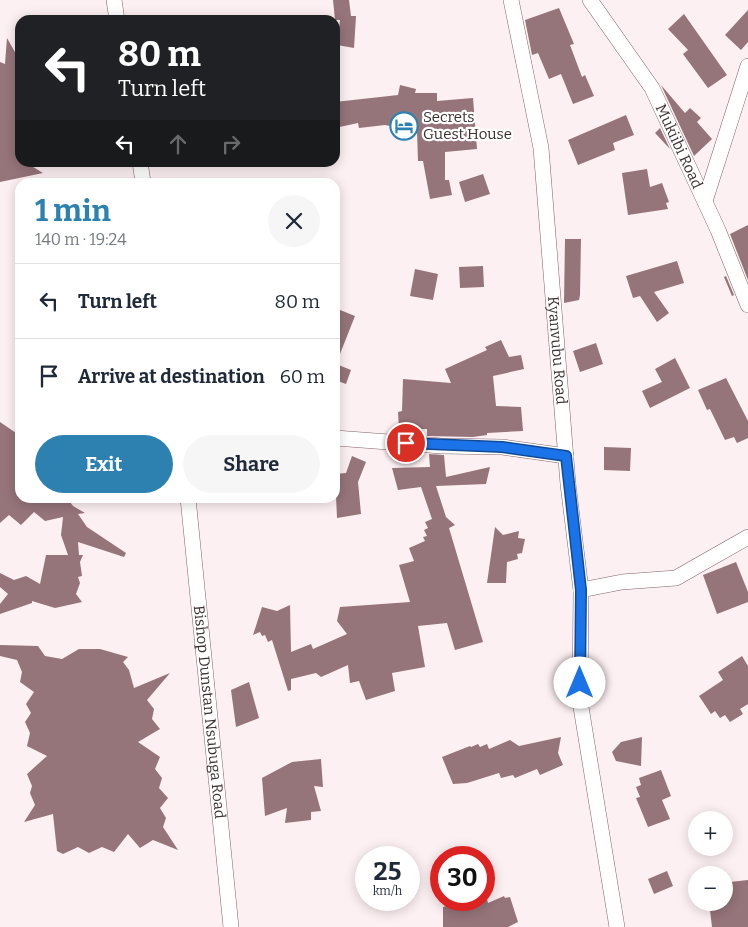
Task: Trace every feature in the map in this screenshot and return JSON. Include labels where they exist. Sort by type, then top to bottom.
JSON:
[{"type":"street","points":[[114,0],[116,15]]},
{"type":"street","name":"Kyanvubu Road","points":[[511,0],[541,148],[566,456],[581,590],[580,702],[617,927]]},
{"type":"street","name":"Mukiibi Road","points":[[590,0],[652,88],[705,201],[748,305]]},
{"type":"street","points":[[705,201],[748,66]]},
{"type":"street","points":[[340,438],[442,446],[502,447],[566,456]]},
{"type":"street","name":"Bishop Dunstan Nsubuga Road","points":[[188,503],[230,927]]},
{"type":"street","points":[[581,590],[622,582],[676,578],[748,537]]},
{"type":"building","points":[[333,0],[349,0],[351,16],[356,16],[354,48],[340,46],[340,15],[334,15]]},
{"type":"building","points":[[559,8],[574,44],[570,45],[582,77],[585,75],[594,96],[573,104],[561,74],[549,79],[538,53],[532,55],[525,20]]},
{"type":"building","points":[[748,10],[748,42],[741,50],[725,35]]},
{"type":"building","points":[[684,14],[727,75],[708,88],[683,54],[688,50],[668,29]]},
{"type":"building","points":[[7,38],[15,52],[15,167],[33,167],[43,173],[0,182],[0,62],[5,64]]},
{"type":"building","points":[[400,85],[416,89],[415,93],[437,93],[437,101],[473,98],[477,149],[445,152],[445,180],[449,180],[452,195],[430,199],[423,161],[418,161],[417,131],[385,125],[359,128],[358,123],[340,127],[340,101],[398,95]]},
{"type":"building","points":[[661,85],[685,113],[690,108],[701,118],[697,122],[712,139],[694,156]]},
{"type":"building","points":[[626,115],[634,135],[613,143],[615,150],[578,165],[568,140]]},
{"type":"building","points":[[660,128],[670,149],[655,133]]},
{"type":"building","points":[[647,169],[650,187],[662,183],[669,202],[666,203],[668,209],[628,215],[622,173]]},
{"type":"building","points":[[483,174],[490,194],[465,202],[459,182]]},
{"type":"building","points":[[748,225],[748,280],[730,234]]},
{"type":"building","points":[[565,239],[581,239],[579,300],[564,303]]},
{"type":"building","points":[[677,261],[684,283],[654,292],[669,313],[657,322],[640,296],[633,298],[626,276]]},
{"type":"building","points":[[483,266],[484,287],[460,288],[459,267]]},
{"type":"building","points":[[415,269],[438,274],[433,300],[410,296]]},
{"type":"building","points":[[726,276],[734,295],[732,296],[724,277]]},
{"type":"building","points":[[340,310],[355,316],[340,354]]},
{"type":"building","points":[[501,340],[509,357],[521,355],[524,369],[493,376],[496,406],[521,407],[523,431],[487,433],[487,435],[473,437],[427,436],[427,429],[399,430],[398,412],[402,411],[403,379],[451,383],[445,369],[487,350],[485,347]]},
{"type":"building","points":[[596,343],[603,364],[580,372],[573,351]]},
{"type":"building","points":[[675,358],[690,388],[650,408],[642,391],[662,382],[655,369]]},
{"type":"building","points":[[340,366],[351,370],[346,384],[340,382]]},
{"type":"building","points":[[726,378],[748,421],[748,438],[737,443],[734,437],[725,440],[710,409],[707,410],[698,390]]},
{"type":"building","points":[[0,422],[15,432],[15,503],[71,503],[85,513],[78,514],[87,527],[126,553],[124,557],[78,542],[79,555],[83,555],[80,562],[82,576],[78,577],[80,583],[76,594],[82,602],[55,608],[32,601],[32,603],[0,614],[0,604],[8,594],[0,587],[0,573],[14,580],[26,576],[40,584],[46,555],[68,555],[61,535],[63,517],[45,521],[34,512],[21,525],[9,515],[0,523]]},
{"type":"building","points":[[604,447],[631,448],[630,471],[604,470]]},
{"type":"building","points":[[429,454],[444,455],[446,477],[490,467],[486,484],[436,486],[446,517],[455,525],[449,528],[483,642],[455,650],[447,623],[418,626],[425,667],[392,673],[395,691],[366,700],[359,681],[350,683],[348,665],[321,677],[316,673],[291,679],[291,690],[288,691],[272,640],[268,642],[265,635],[262,636],[260,632],[253,635],[262,607],[277,611],[290,605],[291,652],[311,644],[313,649],[347,634],[337,621],[340,607],[410,602],[399,565],[414,561],[409,548],[425,541],[423,537],[427,536],[424,530],[428,528],[425,522],[432,519],[421,487],[398,490],[392,468],[430,467]]},
{"type":"building","points":[[352,456],[366,462],[358,482],[361,514],[337,518],[336,503],[340,503],[340,474],[346,473]]},
{"type":"building","points":[[495,527],[503,535],[519,531],[518,538],[525,539],[522,553],[517,554],[518,559],[507,562],[506,583],[487,583]]},
{"type":"building","points":[[736,562],[748,592],[748,602],[717,614],[703,575]]},
{"type":"building","points":[[0,645],[38,646],[45,656],[62,659],[79,649],[100,649],[128,657],[123,662],[129,670],[134,688],[170,673],[147,700],[154,709],[152,719],[160,729],[138,742],[160,757],[155,769],[162,778],[159,788],[168,798],[160,808],[166,818],[163,827],[178,850],[153,840],[140,848],[128,834],[114,852],[102,847],[89,853],[78,847],[63,854],[57,851],[53,814],[24,822],[35,805],[30,793],[32,786],[27,774],[47,756],[27,746],[30,733],[25,722],[31,713],[26,704],[34,692],[20,682],[22,672],[17,660],[0,656]]},
{"type":"building","points":[[742,656],[748,666],[748,704],[740,709],[743,714],[730,722],[725,715],[720,718],[715,711],[711,714],[699,696],[723,680],[718,672]]},
{"type":"building","points":[[249,682],[259,718],[236,727],[231,690]]},
{"type":"building","points":[[561,737],[558,753],[563,765],[540,775],[537,769],[515,778],[513,775],[501,778],[499,773],[467,783],[453,784],[442,757],[478,744],[480,747],[487,744],[489,749],[510,740],[519,746]]},
{"type":"building","points":[[642,737],[641,766],[616,761],[612,752],[621,742]]},
{"type":"building","points":[[321,759],[323,787],[314,786],[321,811],[311,812],[311,820],[285,823],[287,808],[265,816],[262,778],[292,762]]},
{"type":"building","points":[[661,770],[671,796],[662,800],[670,819],[648,827],[636,798],[640,797],[636,787],[641,785],[639,778]]},
{"type":"building","points":[[667,871],[673,886],[654,894],[648,879]]},
{"type":"building","points":[[748,880],[748,927],[712,927],[710,911],[733,911],[733,882]]},
{"type":"building","points":[[504,896],[505,898],[510,897],[518,922],[508,927],[443,927],[443,911],[495,911],[495,900]]},
{"type":"place","name":"Secrets Guest House","points":[[404,126]]},
{"type":"route","points":[[406,443],[502,447],[566,456],[581,590],[580,683]]}]
